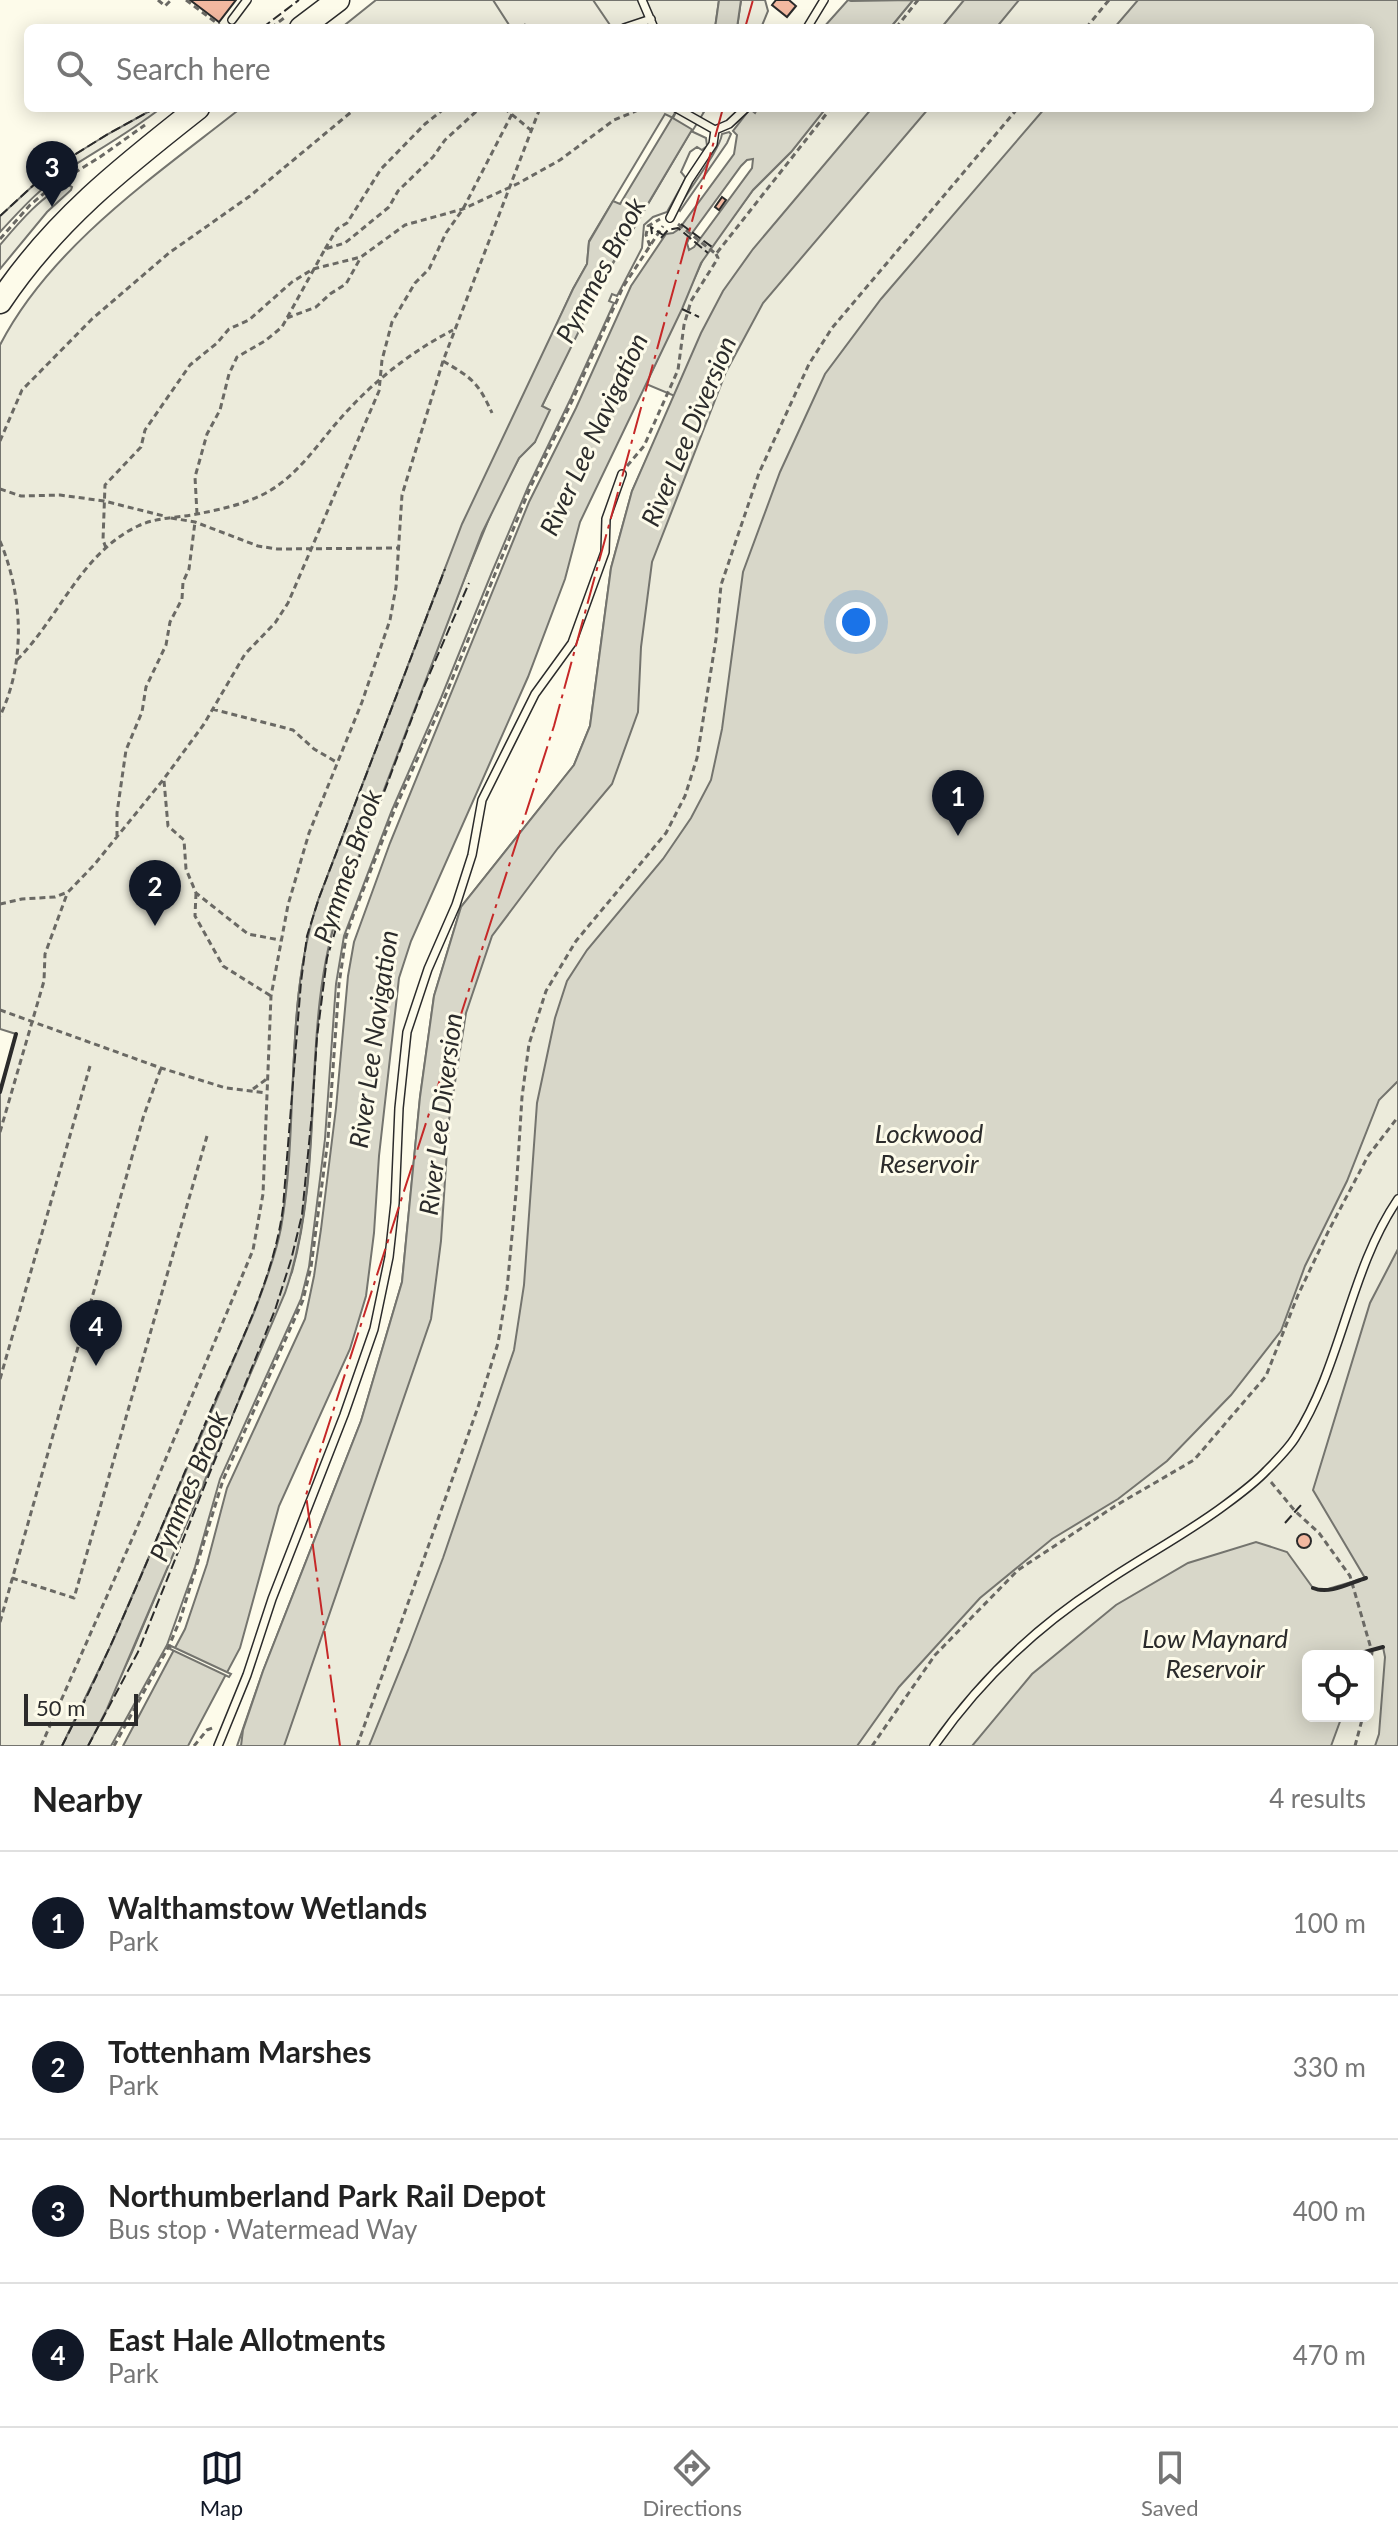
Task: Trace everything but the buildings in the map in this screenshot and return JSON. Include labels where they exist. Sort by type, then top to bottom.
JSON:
[{"type":"main road","points":[[306,24],[338,0]]},
{"type":"main road","points":[[0,302],[37,251],[69,216],[102,185],[193,112]]},
{"type":"lane","points":[[232,20],[247,0]]},
{"type":"lane","points":[[642,0],[652,24]]},
{"type":"lane","points":[[809,24],[824,0]]},
{"type":"lane","points":[[684,112],[715,130]]},
{"type":"lane","points":[[715,130],[729,124],[742,112]]},
{"type":"lane","points":[[667,218],[713,144],[715,130]]},
{"type":"lane","points":[[218,1744],[247,1675],[272,1599],[374,1329],[389,1257],[395,1203],[399,1108],[407,1032],[428,969],[460,893],[472,855],[482,800],[535,694],[572,643],[605,552],[606,519],[622,474]]},
{"type":"lane","points":[[934,1746],[954,1716],[996,1670],[1033,1636],[1097,1587],[1192,1530],[1264,1473],[1295,1439],[1320,1389],[1363,1268],[1398,1199]]},
{"type":"path","points":[[158,0],[165,6],[171,0]]},
{"type":"path","points":[[186,0],[218,24]]},
{"type":"path","points":[[899,24],[918,0]]},
{"type":"path","points":[[1089,24],[1109,0]]},
{"type":"path","points":[[226,24],[232,20]]},
{"type":"path","points":[[0,441],[22,390],[92,319],[169,253],[250,196],[351,112]]},
{"type":"path","points":[[197,514],[195,477],[207,434],[220,410],[229,374],[237,357],[282,327],[337,229],[347,223],[381,169],[440,112]]},
{"type":"path","points":[[325,249],[345,243],[389,207],[398,191],[476,112]]},
{"type":"path","points":[[509,112],[532,131]]},
{"type":"path","points":[[41,1746],[136,1530],[253,1250],[263,1194],[271,996],[280,940],[304,849],[372,676],[390,620],[407,477],[443,361],[539,112]]},
{"type":"path","points":[[106,548],[103,540],[105,485],[141,447],[145,430],[190,365],[229,329],[249,320],[292,282],[313,269],[361,257],[405,225],[463,209],[509,187],[560,160],[614,120],[633,112]]},
{"type":"path","points":[[716,254],[828,112]]},
{"type":"path","points":[[357,1746],[498,1343],[510,1261],[529,1044],[546,991],[576,941],[666,833],[685,796],[697,758],[716,639],[721,585],[759,473],[809,364],[832,328],[1015,112]]},
{"type":"path","points":[[0,1132],[44,981],[45,954],[68,892],[163,780],[204,724],[245,654],[275,623],[288,603],[379,391],[382,360],[392,322],[415,283],[429,269],[512,114]]},
{"type":"path","points":[[0,239],[30,205],[53,186],[149,122]]},
{"type":"path","points":[[650,246],[646,235],[648,226],[667,218]]},
{"type":"path","points":[[622,474],[644,446],[678,370],[686,317],[695,293],[718,258],[680,226]]},
{"type":"path","points":[[114,1746],[169,1646],[223,1480],[303,1300],[311,1267],[328,1139],[339,984],[346,937],[353,916],[530,488],[623,287],[656,235]]},
{"type":"path","points":[[287,318],[316,307],[346,284],[361,257]]},
{"type":"path","points":[[17,660],[31,646],[63,598],[106,548],[138,526],[257,498],[275,488],[351,406],[381,379],[455,329]]},
{"type":"path","points":[[443,361],[471,377],[482,391],[492,413]]},
{"type":"path","points":[[0,489],[21,496],[60,495],[104,501],[195,522],[258,546],[277,549],[398,548]]},
{"type":"path","points":[[117,837],[117,813],[126,750],[142,712],[146,687],[166,645],[170,622],[182,599],[195,522]]},
{"type":"path","points":[[0,541],[18,618],[13,684],[0,716]]},
{"type":"path","points":[[212,709],[293,730],[314,749],[338,763]]},
{"type":"path","points":[[163,780],[168,826],[184,840],[186,869],[196,893],[195,916],[223,966],[271,996]]},
{"type":"path","points":[[0,904],[55,897],[68,892]]},
{"type":"path","points":[[196,893],[248,934],[280,940]]},
{"type":"path","points":[[0,1010],[161,1068],[226,1088],[268,1094]]},
{"type":"path","points":[[0,1379],[90,1066]]},
{"type":"path","points":[[0,1622],[143,1118],[161,1068]]},
{"type":"path","points":[[250,1091],[268,1078]]},
{"type":"path","points":[[872,1746],[935,1655],[1018,1570],[1115,1506],[1194,1460],[1256,1388],[1266,1376],[1298,1295],[1361,1168],[1398,1117]]},
{"type":"path","points":[[12,1578],[74,1598],[207,1136]]},
{"type":"path","points":[[1264,1473],[1295,1511],[1319,1533],[1350,1576],[1371,1650]]},
{"type":"path","points":[[1355,1746],[1361,1722]]},
{"type":"path","points":[[194,1746],[207,1730],[226,1723]]},
{"type":"shaded area","points":[[376,0],[719,0],[716,24],[346,24]]},
{"type":"shaded area","points":[[493,0],[593,0],[609,24],[508,24]]},
{"type":"shaded area","points":[[741,0],[765,0],[768,11],[763,24],[738,24]]},
{"type":"shaded area","name":"Lockwood Reservoir","points":[[913,0],[1398,0],[1398,1746],[237,1746],[263,1671],[361,1421],[402,1282],[420,1097],[434,996],[461,907],[574,765],[590,726],[611,568],[632,491],[675,396],[646,384],[705,255],[753,190],[791,152],[823,112],[1374,112],[1374,24],[893,24]]},
{"type":"shaded area","points":[[148,112],[155,112],[53,180],[0,232],[0,216],[50,170]]},
{"type":"shaded area","points":[[236,112],[676,112],[673,118],[665,114],[589,241],[587,264],[445,569],[319,898],[308,938],[296,1020],[290,1146],[281,1228],[253,1315],[112,1643],[62,1746],[0,1746],[0,1092],[16,1034],[0,1029],[0,345],[21,309],[47,276],[76,244],[140,187]]},
{"type":"shaded area","points":[[691,131],[706,138],[707,146],[690,152],[681,172],[686,178],[667,212],[653,217],[644,225],[642,248],[617,296],[612,294],[609,301],[614,303],[528,487],[392,810],[344,936],[336,984],[325,1139],[309,1267],[301,1299],[220,1479],[195,1567],[167,1645],[111,1746],[88,1746],[132,1652],[292,1272],[308,1181],[321,995],[328,950],[340,905],[495,504],[519,458],[535,442],[542,406],[598,289]]},
{"type":"shaded area","points":[[729,132],[727,143],[680,211],[678,209],[716,150],[722,134]]},
{"type":"shaded area","points":[[68,185],[72,187],[71,190],[47,212],[0,269],[0,245],[40,202]]},
{"type":"water","points":[[719,0],[741,0],[738,24],[716,24]]},
{"type":"water","points":[[848,0],[913,0],[893,24],[827,24]]},
{"type":"water","points":[[964,0],[1019,0],[999,24],[944,24]]},
{"type":"water","name":"Lockwood Reservoir","points":[[1138,0],[1398,0],[1398,1081],[1379,1100],[1347,1181],[1305,1266],[1281,1331],[1231,1395],[1167,1461],[1118,1499],[1052,1539],[980,1598],[899,1687],[857,1746],[369,1746],[443,1558],[514,1350],[524,1285],[537,1103],[555,1018],[567,981],[587,950],[663,859],[691,818],[711,780],[722,729],[743,572],[780,472],[825,374],[881,299],[1042,112],[1374,112],[1374,24],[1117,24]]},
{"type":"water","name":"Pymmes Brook","points":[[676,112],[703,112],[612,264],[542,406],[550,410],[535,442],[519,458],[482,533],[340,905],[327,952],[315,1050],[306,1197],[298,1246],[285,1293],[107,1709],[88,1746],[62,1746],[112,1643],[253,1315],[272,1261],[287,1187],[301,978],[319,898],[462,524],[587,264],[589,242],[613,201],[620,204]]},
{"type":"water","name":"River Lee Navigation","points":[[748,112],[823,112],[791,152],[753,190],[701,263],[580,522],[565,579],[528,677],[411,941],[399,978],[366,1296],[350,1349],[279,1506],[240,1648],[188,1746],[123,1746],[185,1629],[207,1564],[227,1488],[305,1319],[321,1229],[354,942],[390,843],[529,502],[631,286],[666,234],[679,229],[734,154],[737,135],[733,131]],"holes":[[[753,159],[752,168],[689,250],[687,243],[690,236],[741,166]]]},
{"type":"water","name":"River Lee Diversion","points":[[869,112],[926,112],[763,303],[726,372],[652,562],[641,647],[638,712],[612,784],[558,848],[492,936],[466,1013],[449,1120],[441,1241],[431,1319],[284,1746],[241,1746],[243,1730],[263,1671],[361,1421],[402,1282],[420,1097],[434,996],[461,907],[574,765],[590,726],[611,568],[632,491],[701,333],[723,291],[753,249]]},
{"type":"water","name":"Low Maynard Reservoir","points":[[1398,1249],[1398,1746],[1375,1746],[1379,1734],[1385,1657],[1383,1647],[1372,1650],[1302,1650],[1302,1722],[1340,1722],[1331,1746],[972,1746],[1032,1674],[1116,1605],[1188,1563],[1256,1542],[1287,1552],[1313,1588],[1321,1591],[1365,1578],[1313,1490],[1370,1303]]},
{"type":"pier","points":[[676,112],[704,112],[693,130],[673,118]]},
{"type":"pier","points":[[171,1646],[231,1674],[229,1677],[170,1649]]},
{"type":"fence","points":[[267,24],[299,0]]},
{"type":"fence","points":[[0,216],[50,170],[148,112]]},
{"type":"fence","points":[[681,224],[712,247]]},
{"type":"fence","points":[[652,234],[651,227],[663,235]]},
{"type":"fence","points":[[661,238],[668,230],[678,228],[708,253]]},
{"type":"fence","points":[[682,309],[699,317]]},
{"type":"fence","points":[[62,1746],[101,1667],[251,1318],[271,1264],[283,1208],[307,936],[445,569]]},
{"type":"fence","points":[[88,1746],[138,1652],[275,1310],[302,1215],[327,958],[350,883],[423,689],[469,583]]},
{"type":"fence","points":[[1285,1523],[1301,1505]]},
{"type":"wall","points":[[0,1092],[16,1034]]},
{"type":"wall","points":[[1313,1588],[1333,1589],[1366,1578]]},
{"type":"wall","points":[[1372,1650],[1383,1647]]},
{"type":"power","points":[[746,24],[753,0]]},
{"type":"power","points":[[340,1746],[306,1495],[554,726],[722,112]]},
{"type":"place","name":"Northumberland Park Rail Depot","points":[[52,207]]},
{"type":"place","name":"Walthamstow Wetlands","points":[[958,836]]},
{"type":"place","name":"Tottenham Marshes","points":[[155,926]]},
{"type":"place","name":"East Hale Allotments","points":[[96,1366]]}]
